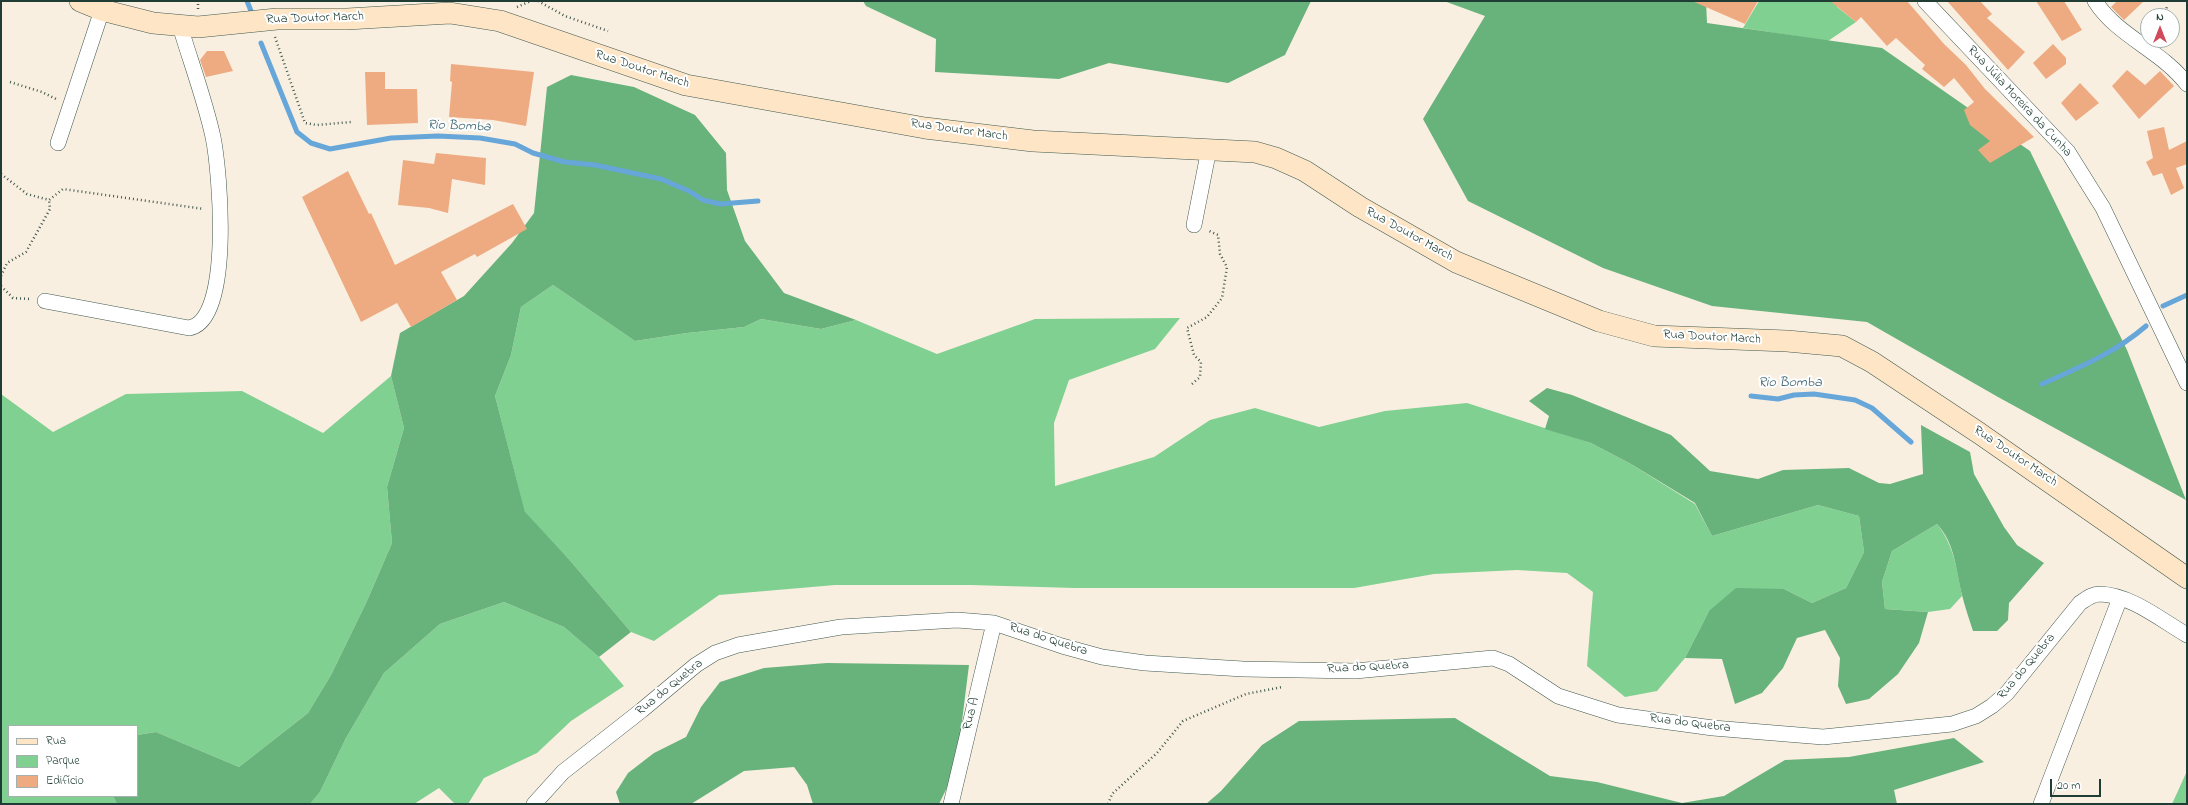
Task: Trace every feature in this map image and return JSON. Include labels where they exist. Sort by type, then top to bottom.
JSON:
[{"type":"main road","name":"Rua Doutor March","points":[[80,1],[102,10],[153,23],[198,27],[268,20],[347,19],[452,7],[500,21],[686,85],[925,128],[1033,141],[1255,152],[1284,161],[1305,170],[1360,207],[1456,262],[1624,330],[1654,336],[1787,341],[1842,346],[1872,362],[1979,433],[2187,578]]},
{"type":"street","name":"Rua Júlia Moreira da Cunha","points":[[1925,1],[2068,152],[2103,208],[2187,383]]},
{"type":"street","points":[[2095,1],[2107,16],[2187,84]]},
{"type":"street","points":[[58,143],[102,10]]},
{"type":"street","points":[[45,301],[189,328],[196,327],[201,324],[206,315],[218,281],[220,211],[213,138],[180,26]]},
{"type":"street","points":[[1194,225],[1209,149]]},
{"type":"street","name":"Rua do Quebra","points":[[534,804],[563,772],[642,710],[696,665],[715,653],[738,645],[841,627],[958,620],[994,623],[1062,646],[1096,655],[1145,663],[1243,669],[1355,671],[1482,657],[1493,658],[1509,664],[1558,696],[1618,715],[1713,728],[1823,737],[1952,724],[1976,716],[1992,706],[2007,693],[2080,603],[2089,596],[2099,594],[2120,598],[2187,635]]},
{"type":"street","points":[[2041,804],[2120,598]]},
{"type":"street","name":"Rua A","points":[[951,804],[994,623]]},
{"type":"path","points":[[538,1],[565,16],[608,31]]},
{"type":"path","points":[[268,20],[305,122],[317,125],[351,122]]},
{"type":"path","points":[[10,82],[42,92],[71,106]]},
{"type":"path","points":[[1,174],[27,194],[49,200]]},
{"type":"path","points":[[49,200],[63,189],[82,190],[220,211]]},
{"type":"path","points":[[1,276],[7,263],[26,252],[50,209],[49,200]]},
{"type":"path","points":[[1192,384],[1200,377],[1201,362],[1194,355],[1188,328],[1207,316],[1222,298],[1226,267],[1220,254],[1218,235],[1194,225]]},
{"type":"path","points":[[1,286],[14,298],[45,301]]},
{"type":"path","points":[[1108,804],[1112,794],[1157,753],[1183,721],[1246,694],[1285,686]]},
{"type":"green space","points":[[863,1],[1311,1],[1285,55],[1228,83],[1109,63],[1059,79],[935,72],[936,39],[866,6]]},
{"type":"green space","points":[[1444,1],[1706,1],[1707,23],[1882,48],[2030,151],[2127,350],[2186,500],[1998,397],[1867,322],[1712,306],[1603,268],[1468,201],[1423,119],[1485,16]]},
{"type":"green space","points":[[1759,1],[1844,1],[1837,7],[1856,22],[1828,41],[1743,28]]},
{"type":"green space","points":[[571,75],[634,87],[695,115],[726,153],[727,190],[745,241],[784,293],[856,320],[821,329],[761,319],[744,327],[687,333],[635,341],[553,285],[521,307],[511,355],[495,396],[525,512],[567,557],[631,632],[599,657],[564,627],[504,602],[440,624],[384,673],[346,738],[320,792],[310,804],[117,804],[114,797],[138,797],[138,735],[156,732],[239,767],[308,713],[331,675],[367,601],[392,543],[387,487],[404,428],[391,376],[400,333],[464,296],[512,243],[534,213],[547,87]]},
{"type":"green space","points":[[553,285],[635,341],[687,333],[744,327],[761,319],[821,329],[856,320],[937,354],[1035,319],[1180,318],[1155,349],[1069,380],[1054,423],[1055,486],[1154,457],[1210,420],[1255,408],[1319,427],[1385,411],[1467,403],[1591,443],[1631,464],[1695,504],[1712,536],[1818,505],[1859,516],[1864,552],[1846,588],[1812,603],[1784,589],[1709,611],[1685,658],[1657,691],[1625,697],[1587,666],[1593,592],[1567,573],[1517,570],[1434,574],[1354,588],[1075,588],[970,585],[835,585],[719,595],[654,641],[631,632],[567,557],[525,513],[495,396],[511,355],[521,307]]},
{"type":"green space","points":[[391,376],[404,428],[387,487],[392,543],[367,601],[331,675],[308,713],[239,767],[156,732],[138,735],[138,725],[8,725],[8,797],[114,797],[117,804],[1,804],[1,394],[53,432],[126,394],[242,391],[323,433]]},
{"type":"green space","points":[[1547,388],[1572,395],[1671,435],[1710,471],[1758,479],[1783,470],[1849,468],[1879,483],[1890,484],[1923,474],[1921,425],[1970,452],[1974,474],[2004,527],[2017,545],[2044,563],[2009,603],[2008,620],[1997,631],[1973,631],[1963,600],[1951,548],[1943,531],[1937,524],[1892,551],[1882,582],[1885,609],[1928,612],[1919,643],[1898,674],[1869,699],[1846,704],[1838,686],[1840,658],[1825,630],[1797,638],[1783,668],[1762,693],[1735,704],[1722,659],[1685,658],[1709,611],[1736,588],[1784,589],[1812,603],[1846,588],[1864,552],[1859,516],[1818,505],[1712,536],[1695,503],[1631,464],[1591,443],[1545,429],[1549,416],[1529,401]]},
{"type":"green space","points":[[1937,524],[1943,532],[1951,549],[1962,596],[1950,609],[1928,612],[1885,609],[1882,582],[1892,551]]},
{"type":"green space","points":[[504,602],[564,627],[599,657],[624,686],[571,721],[537,753],[484,778],[468,804],[455,804],[439,788],[414,804],[310,804],[320,792],[346,738],[384,673],[440,624]]},
{"type":"green space","points":[[827,663],[969,665],[956,769],[939,804],[813,804],[807,785],[794,767],[744,771],[691,804],[620,804],[616,792],[628,773],[654,753],[686,737],[701,707],[720,682],[764,668]]},
{"type":"green space","points":[[1455,718],[1550,776],[1597,782],[1682,803],[1724,796],[1785,760],[1849,757],[1954,738],[1984,762],[1894,790],[1897,804],[1206,804],[1221,791],[1262,745],[1299,721]]},
{"type":"green space","points":[[2187,771],[2187,804],[2172,804]]},
{"type":"building","points":[[1692,1],[1758,1],[1745,24]]},
{"type":"building","points":[[1830,1],[1907,1],[1944,44],[1966,65],[1985,89],[2034,137],[1990,163],[1978,150],[1990,141],[1970,125],[1964,110],[1974,102],[1954,78],[1944,87],[1922,69],[1925,65],[1896,38],[1887,46],[1861,17],[1856,22]]},
{"type":"building","points":[[1947,1],[1980,1],[1992,14],[1987,18],[2025,52],[2008,70]]},
{"type":"building","points":[[2036,1],[2064,1],[2082,30],[2062,41]]},
{"type":"building","points":[[2117,1],[2144,1],[2124,20],[2111,7]]},
{"type":"building","points":[[2053,44],[2066,58],[2066,64],[2046,79],[2033,63]]},
{"type":"building","points":[[207,51],[224,51],[233,71],[206,77],[200,60]]},
{"type":"building","points":[[451,64],[534,72],[526,126],[493,120],[449,117],[452,82],[450,81]]},
{"type":"building","points":[[2127,70],[2145,85],[2160,71],[2174,86],[2139,119],[2112,86]]},
{"type":"building","points":[[365,72],[385,72],[385,89],[417,89],[418,123],[367,125]]},
{"type":"building","points":[[2080,83],[2099,103],[2076,121],[2061,103]]},
{"type":"building","points":[[2164,127],[2169,150],[2187,141],[2187,164],[2176,168],[2184,188],[2171,195],[2162,173],[2153,176],[2146,162],[2153,158],[2147,131]]},
{"type":"building","points":[[436,153],[486,158],[485,185],[452,179],[448,213],[429,208],[398,205],[403,160],[434,164]]},
{"type":"building","points":[[348,171],[369,214],[371,213],[395,265],[513,204],[527,229],[477,257],[475,254],[441,272],[457,300],[411,327],[397,303],[361,322],[302,197]]},
{"type":"waterway","name":"Rio Bomba","points":[[247,1],[251,11]]},
{"type":"waterway","name":"Rio Bomba","points":[[261,43],[297,132],[311,143],[330,149],[391,138],[438,136],[480,138],[515,144],[533,153],[565,162],[595,165],[661,179],[689,191],[703,200],[720,204],[758,201]]},
{"type":"waterway","name":"Rio Bomba","points":[[2163,306],[2187,295]]},
{"type":"waterway","name":"Rio Bomba","points":[[2042,384],[2083,366],[2109,352],[2134,336],[2146,326]]},
{"type":"waterway","name":"Rio Bomba","points":[[1751,396],[1778,399],[1794,395],[1814,394],[1855,400],[1872,408],[1911,442]]}]
